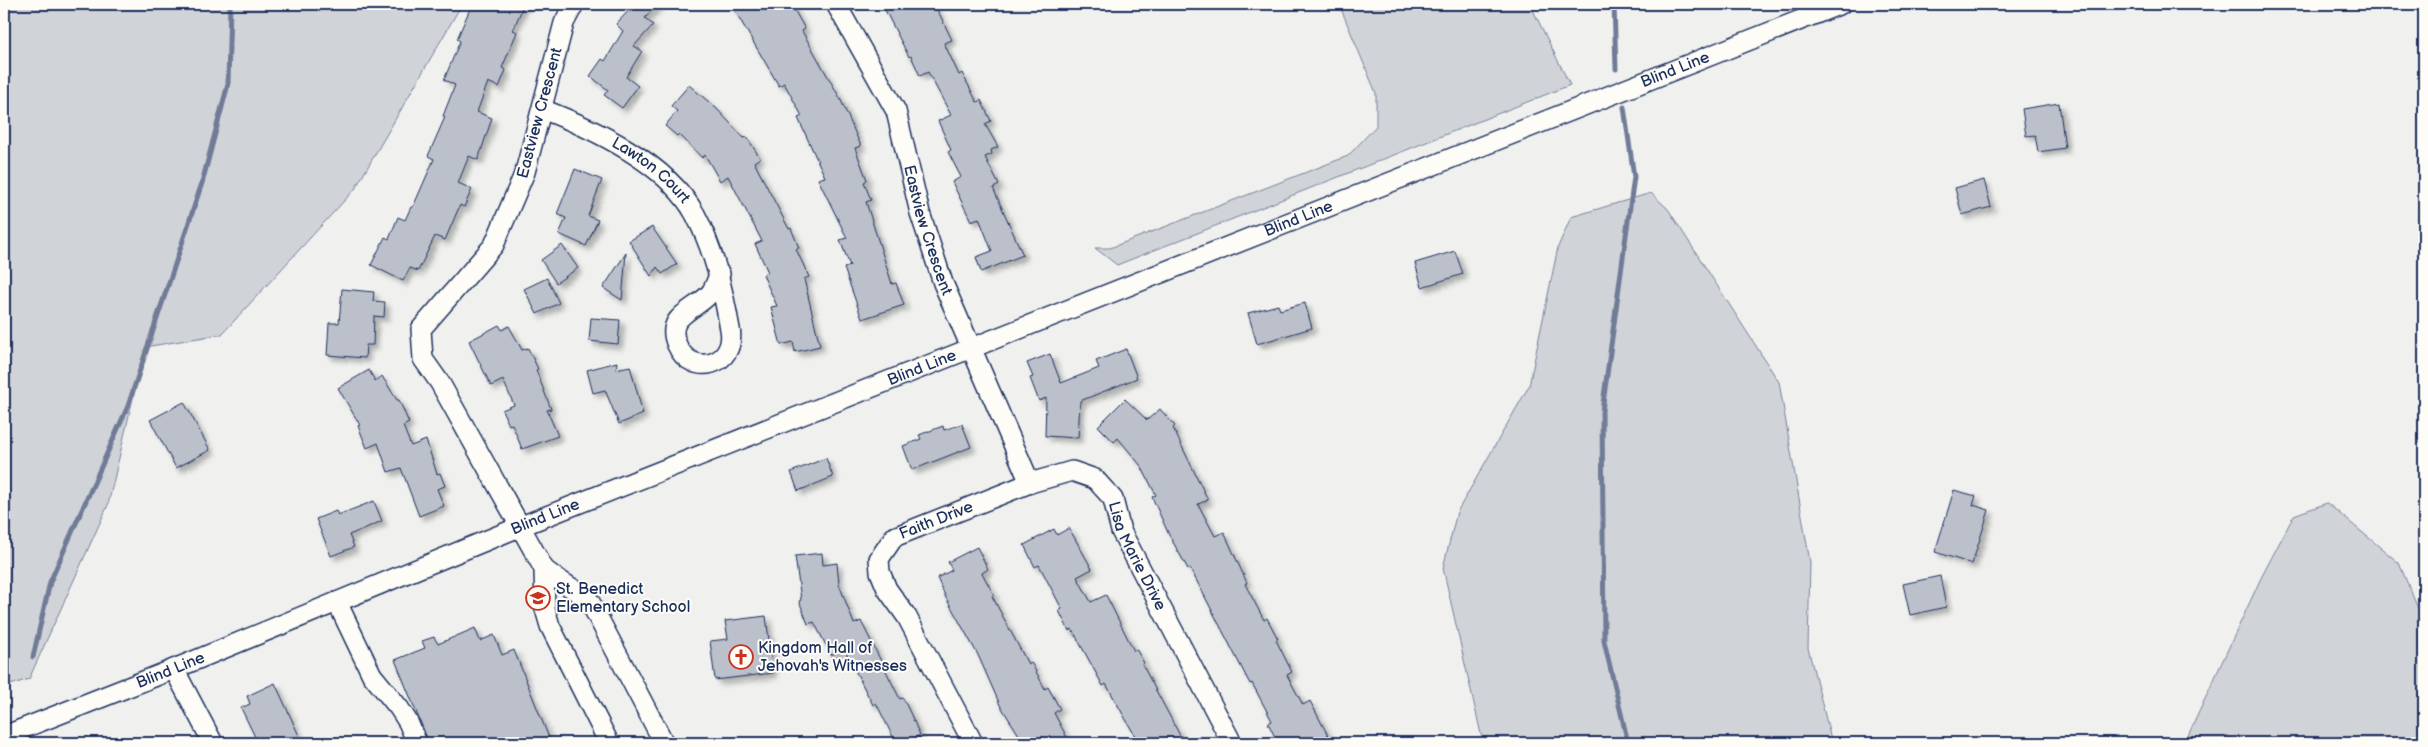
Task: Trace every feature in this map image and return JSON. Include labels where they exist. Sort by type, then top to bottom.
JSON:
[{"type":"street","name":"Eastview Crescent","points":[[544,569],[440,383],[423,359],[421,329],[494,245],[525,172],[564,23],[574,4]]},
{"type":"street","name":"Eastview Crescent","points":[[836,4],[896,111],[920,213],[944,283],[972,349]]},
{"type":"street","name":"Blind Line","points":[[4,736],[174,669],[519,527],[1842,4]]},
{"type":"street","name":"Lawton Court","points":[[542,109],[576,123],[631,152],[673,185],[694,213],[720,274]]},
{"type":"street","points":[[972,349],[1030,483]]},
{"type":"street","name":"Lisa Marie Drive","points":[[1030,483],[1072,471],[1095,479],[1113,499],[1121,531],[1232,743]]},
{"type":"street","name":"Faith Drive","points":[[973,743],[907,617],[887,590],[880,572],[879,559],[894,536],[1030,483]]},
{"type":"street","points":[[544,569],[545,609],[550,626],[609,743]]},
{"type":"street","points":[[544,569],[558,581],[579,592],[590,602],[664,743]]},
{"type":"street","points":[[336,602],[372,675],[399,708],[408,722],[417,743]]},
{"type":"street","points":[[174,669],[212,743]]},
{"type":"shaded area","points":[[4,4],[462,4],[355,189],[222,334],[145,347],[108,505],[29,679],[4,687]]},
{"type":"shaded area","points":[[1339,4],[1530,4],[1570,85],[1117,265],[1095,248],[1110,248],[1348,156],[1376,126],[1376,93]]},
{"type":"shaded area","points":[[1651,193],[1668,209],[1779,382],[1810,562],[1808,648],[1832,743],[1483,743],[1443,568],[1457,512],[1529,386],[1558,247],[1571,217]]},
{"type":"shaded area","points":[[2327,503],[2399,563],[2424,623],[2424,743],[2187,743],[2186,740],[2261,578],[2294,515]]},
{"type":"building","points":[[472,4],[524,4],[513,30],[517,32],[502,68],[506,70],[499,87],[488,82],[477,112],[492,118],[478,160],[469,156],[458,183],[472,189],[464,207],[460,205],[445,240],[435,236],[418,271],[410,268],[403,281],[371,265],[385,237],[389,239],[398,217],[405,220],[411,207],[413,207],[434,159],[428,156],[445,117],[443,116],[455,85],[444,80],[460,41],[457,39]]},
{"type":"building","points":[[635,4],[658,4],[645,18],[653,25],[634,46],[642,51],[626,77],[638,86],[622,108],[604,95],[608,90],[590,76],[602,59],[605,61],[623,31],[616,24]]},
{"type":"building","points":[[731,4],[791,4],[805,29],[802,31],[840,98],[861,146],[855,148],[867,180],[864,182],[871,200],[866,202],[892,284],[896,283],[904,305],[862,319],[844,268],[850,266],[840,240],[847,238],[818,179],[825,177],[798,118],[802,116],[784,83],[779,86]]},
{"type":"building","points":[[892,4],[933,4],[940,15],[952,40],[944,43],[959,75],[962,73],[977,102],[981,100],[991,121],[985,124],[998,147],[991,150],[992,154],[985,157],[999,185],[993,188],[1023,255],[981,272],[976,257],[992,251],[979,218],[971,221],[952,182],[961,177],[948,152],[951,150],[938,121],[951,115],[928,72],[920,76],[911,56],[909,57],[884,8]]},
{"type":"building","points":[[689,85],[716,108],[744,138],[747,137],[760,158],[754,162],[789,229],[791,228],[799,248],[796,249],[809,277],[804,279],[820,346],[795,352],[793,342],[781,345],[771,307],[777,306],[763,275],[768,272],[755,244],[762,241],[728,176],[720,181],[705,155],[702,158],[679,134],[677,136],[665,126],[677,111],[671,106]]},
{"type":"building","points":[[2059,103],[2065,148],[2038,152],[2035,135],[2026,136],[2022,109]]},
{"type":"building","points":[[575,169],[602,180],[588,216],[598,220],[586,246],[559,234],[566,218],[557,214]]},
{"type":"building","points":[[1984,180],[1991,207],[1962,215],[1955,188]]},
{"type":"building","points":[[652,227],[677,264],[662,274],[657,267],[651,276],[629,241]]},
{"type":"building","points":[[562,245],[578,268],[556,283],[541,260]]},
{"type":"building","points":[[1455,251],[1463,274],[1422,287],[1415,263]]},
{"type":"building","points":[[626,253],[622,300],[603,288]]},
{"type":"building","points":[[547,278],[559,303],[537,314],[524,289]]},
{"type":"building","points":[[342,289],[374,292],[373,301],[385,302],[384,317],[374,316],[373,345],[366,345],[365,358],[327,355],[329,323],[339,323]]},
{"type":"building","points":[[1305,303],[1312,328],[1257,344],[1248,313],[1278,305],[1280,310]]},
{"type":"building","points":[[591,318],[620,320],[618,344],[589,341]]},
{"type":"building","points":[[499,325],[502,330],[509,326],[522,350],[528,348],[538,369],[536,370],[551,409],[547,410],[558,436],[522,449],[512,424],[509,425],[502,410],[514,405],[503,380],[491,386],[469,341]]},
{"type":"building","points":[[1126,349],[1137,378],[1080,401],[1078,438],[1045,436],[1046,398],[1039,401],[1030,378],[1033,377],[1027,363],[1050,354],[1061,383],[1099,368],[1096,361]]},
{"type":"building","points":[[617,362],[616,369],[630,366],[643,414],[619,424],[605,390],[593,393],[587,370]]},
{"type":"building","points":[[369,370],[375,381],[382,376],[397,400],[399,400],[409,423],[403,426],[411,446],[426,440],[437,474],[440,473],[445,486],[437,489],[444,506],[419,516],[401,468],[388,472],[378,443],[367,448],[358,426],[360,425],[338,388]]},
{"type":"building","points":[[1125,399],[1147,420],[1160,409],[1175,426],[1173,428],[1208,500],[1198,504],[1215,536],[1224,532],[1247,583],[1245,584],[1264,620],[1267,618],[1278,639],[1276,640],[1292,672],[1287,675],[1303,705],[1310,701],[1332,743],[1278,743],[1268,723],[1272,721],[1252,683],[1250,684],[1190,568],[1188,569],[1169,535],[1152,497],[1156,495],[1141,466],[1118,438],[1114,442],[1098,426]]},
{"type":"building","points":[[184,402],[210,450],[176,468],[150,420]]},
{"type":"building","points":[[962,424],[971,447],[912,470],[903,446],[921,439],[919,435],[943,426],[944,430]]},
{"type":"building","points":[[826,458],[833,477],[798,491],[791,472]]},
{"type":"building","points":[[1954,490],[1976,496],[1973,505],[1989,510],[1972,564],[1935,552]]},
{"type":"building","points":[[374,501],[382,521],[349,535],[354,547],[331,556],[316,519],[336,511],[338,515]]},
{"type":"building","points":[[1069,528],[1092,569],[1077,577],[1091,602],[1106,595],[1134,651],[1136,649],[1144,663],[1142,664],[1184,743],[1139,743],[1106,684],[1103,686],[1072,629],[1069,631],[1059,611],[1062,609],[1039,565],[1035,567],[1024,545],[1054,529],[1057,535]]},
{"type":"building","points":[[977,547],[988,569],[982,573],[994,595],[992,596],[1028,664],[1031,662],[1045,689],[1048,687],[1060,709],[1054,713],[1070,743],[1024,743],[1000,705],[978,655],[946,598],[937,578],[952,570],[948,562]]},
{"type":"building","points":[[822,553],[823,565],[837,563],[839,584],[854,624],[861,621],[900,699],[903,698],[920,735],[905,743],[896,743],[876,703],[873,705],[844,649],[831,655],[814,622],[808,624],[799,601],[801,600],[795,556]]},
{"type":"building","points":[[1940,576],[1946,607],[1910,615],[1903,584]]},
{"type":"building","name":"Kingdom Hall of Jehovah's Witnesses","points":[[766,616],[773,673],[715,680],[710,641],[728,639],[725,621]]},
{"type":"building","points":[[475,628],[480,641],[494,635],[502,655],[514,650],[551,743],[429,743],[395,660],[425,648],[422,641],[434,637],[438,644]]},
{"type":"building","points":[[275,683],[301,740],[293,743],[273,743],[271,738],[258,743],[241,708],[250,704],[247,696]]},
{"type":"waterway","points":[[33,657],[50,582],[128,406],[202,183],[228,84],[230,4]]},
{"type":"waterway","points":[[1614,4],[1616,69]]},
{"type":"waterway","points":[[1624,107],[1634,177],[1602,411],[1604,641],[1628,743]]},
{"type":"place","name":"St. Benedict Elementary School","points":[[538,598]]},
{"type":"place","name":"Kingdom Hall of Jehovah's Witnesses","points":[[741,657]]}]
